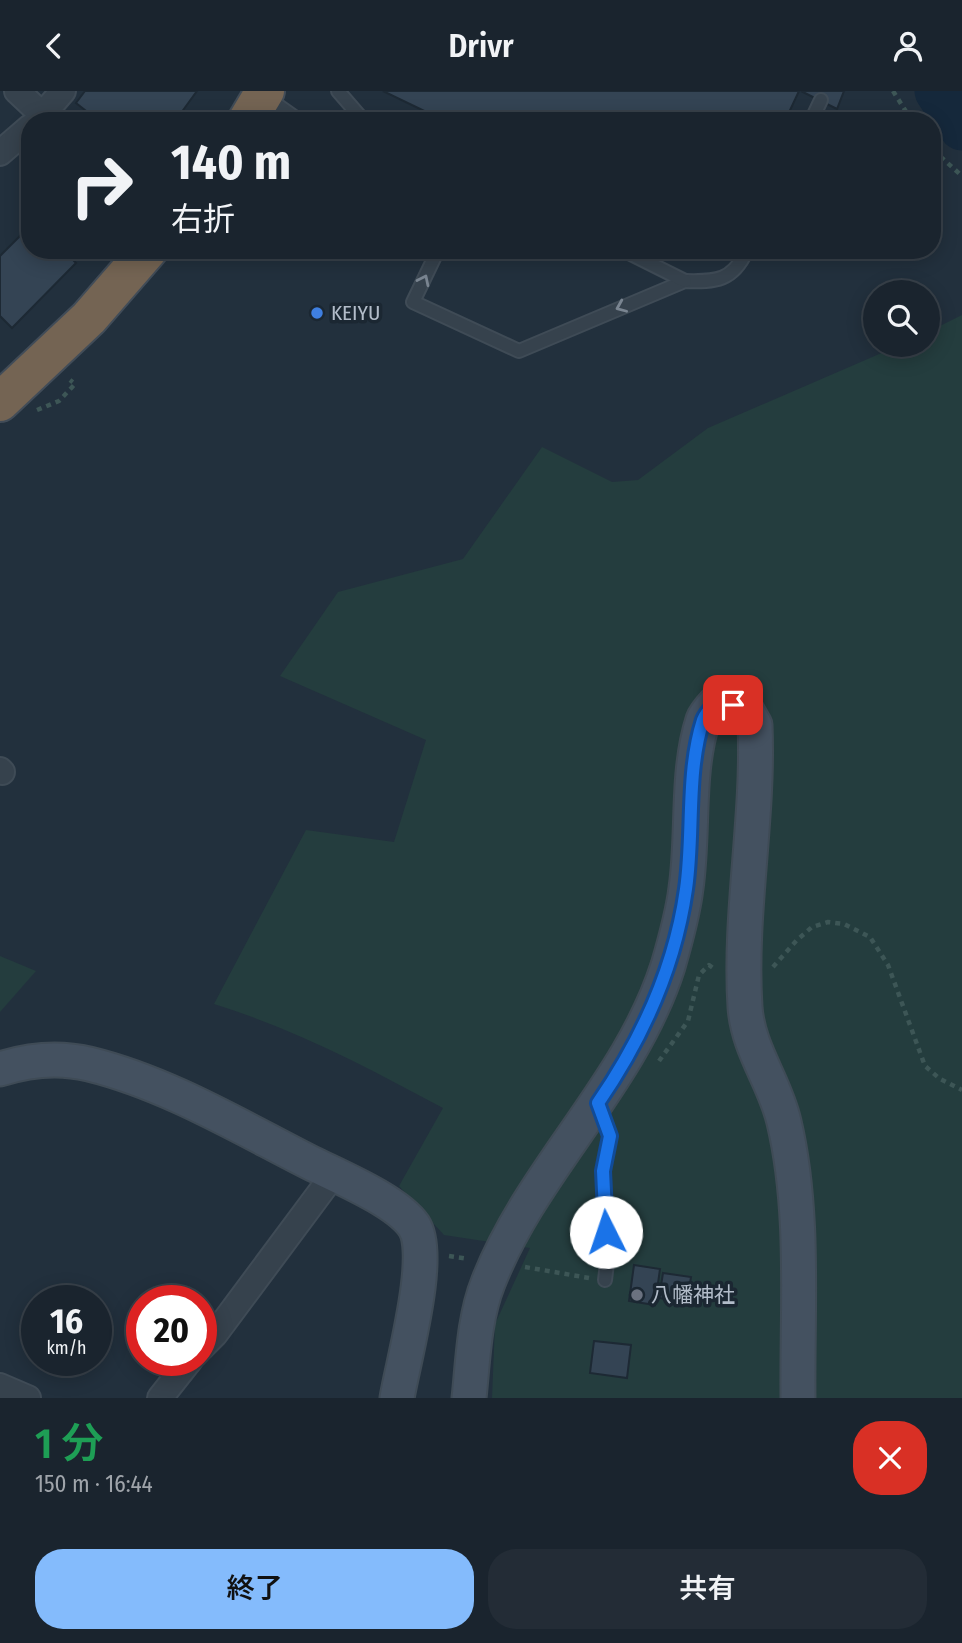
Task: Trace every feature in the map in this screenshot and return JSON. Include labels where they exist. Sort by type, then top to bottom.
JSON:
[{"type":"highway","points":[[0,402],[89,319],[140,259]]},
{"type":"street","points":[[17,91],[33,112]]},
{"type":"street","points":[[47,112],[63,91]]},
{"type":"street","points":[[0,153],[21,136]]},
{"type":"street","points":[[469,1398],[478,1320],[487,1285],[511,1232],[598,1103],[644,1028],[668,965],[686,889],[693,783],[704,718],[719,699],[747,711],[755,725],[755,825],[745,926],[745,998],[752,1047],[784,1120],[794,1185],[798,1398]]},
{"type":"street","points":[[0,1069],[49,1059],[88,1063],[165,1090],[334,1174],[400,1213],[415,1227],[421,1269],[397,1398]]},
{"type":"street","points":[[217,1332],[334,1174]]},
{"type":"street","points":[[160,1398],[177,1376]]},
{"type":"street","points":[[0,1386],[28,1398]]},
{"type":"lane","points":[[338,91],[356,112]]},
{"type":"lane","points":[[815,112],[821,100]]},
{"type":"lane","points":[[258,102],[280,112]]},
{"type":"lane","points":[[434,259],[413,302],[519,351],[685,281]]},
{"type":"lane","points":[[641,259],[685,281],[712,283],[725,279],[742,259]]},
{"type":"lane","points":[[598,1103],[610,1136],[603,1171],[608,1255],[605,1280]]},
{"type":"path","points":[[893,91],[906,112]]},
{"type":"path","points":[[941,157],[962,176]]},
{"type":"path","points":[[59,401],[75,384],[62,374]]},
{"type":"path","points":[[745,998],[812,927],[828,922],[844,924],[870,937],[877,945],[888,965],[925,1066],[940,1079],[962,1090]]},
{"type":"path","points":[[649,1071],[667,1053],[688,1021],[704,969],[709,965],[713,967],[715,975]]},
{"type":"path","points":[[420,1252],[580,1277]]},
{"type":"green space","points":[[962,315],[962,1398],[492,1398],[495,1324],[530,1248],[444,1235],[399,1186],[443,1108],[303,1037],[214,1004],[306,830],[394,842],[426,740],[280,676],[338,592],[463,559],[542,447],[612,482],[638,480],[708,428],[872,357],[940,357],[940,326]]},
{"type":"green space","points":[[0,956],[36,971],[0,1012]]},
{"type":"building","points":[[85,91],[197,91],[182,112],[88,112],[76,103]]},
{"type":"building","points":[[383,91],[799,91],[789,112],[426,112]]},
{"type":"building","points":[[801,91],[844,91],[837,109]]},
{"type":"building","points":[[21,235],[21,259],[72,259],[76,263],[12,328],[0,316],[0,256]]},
{"type":"building","points":[[634,1265],[660,1269],[655,1305],[629,1301]]},
{"type":"building","points":[[663,1273],[691,1277],[687,1302],[659,1298]]},
{"type":"building","points":[[594,1341],[631,1345],[627,1378],[590,1373]]},
{"type":"waterway","points":[[938,91],[962,127]]},
{"type":"place","name":"KEIYU","points":[[317,313]]},
{"type":"place","name":"八幡神社","points":[[637,1295]]},
{"type":"route","points":[[606,1232],[603,1171],[610,1136],[598,1103],[644,1028],[668,965],[686,889],[693,783],[704,718],[719,699],[733,705]]}]
